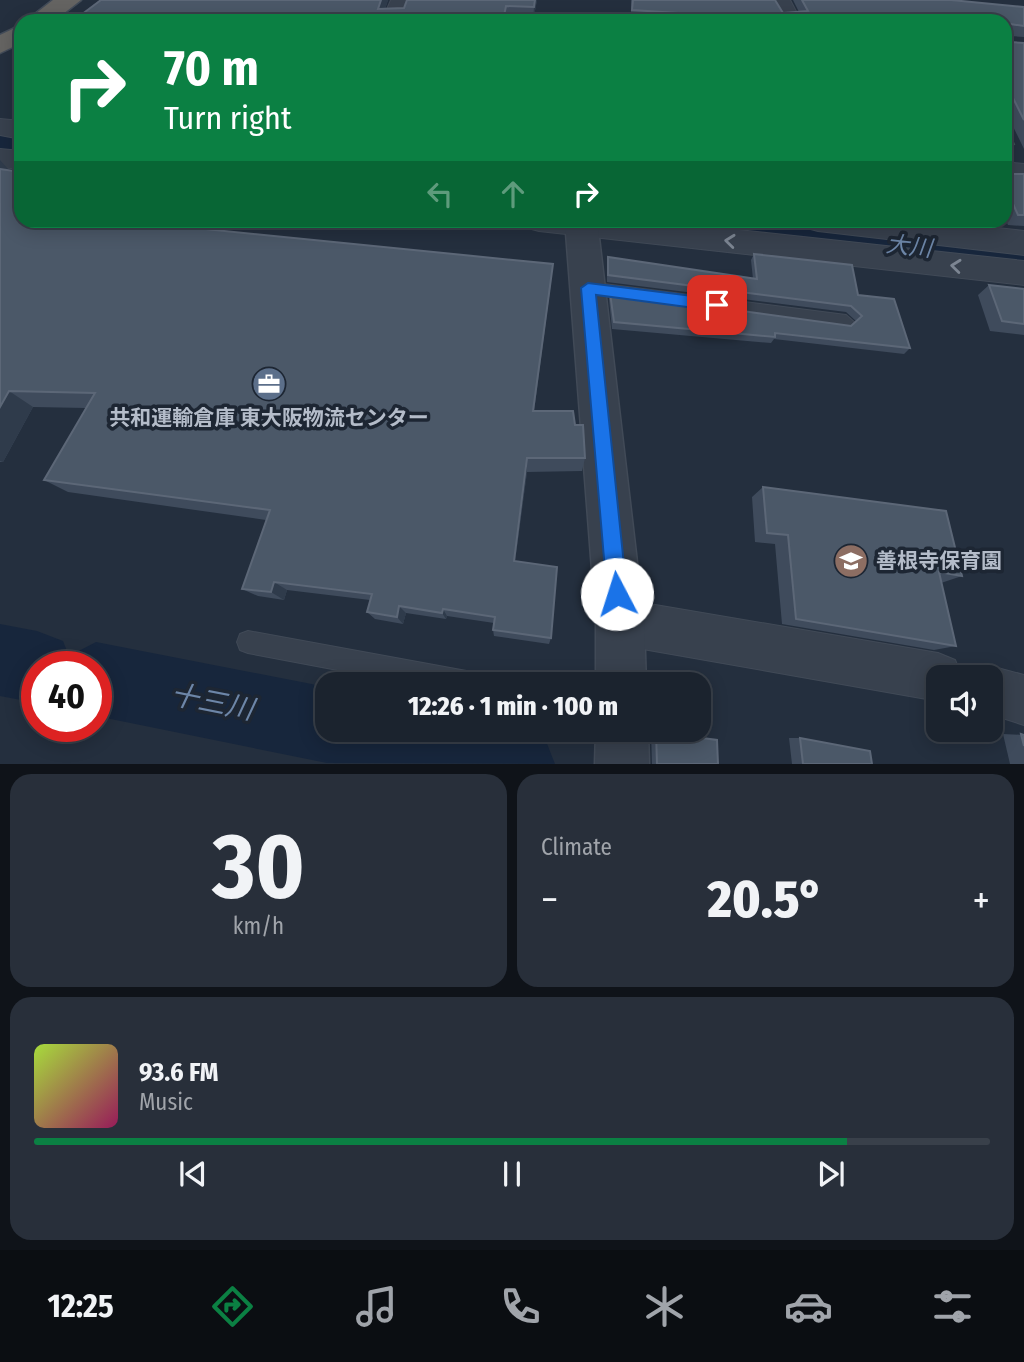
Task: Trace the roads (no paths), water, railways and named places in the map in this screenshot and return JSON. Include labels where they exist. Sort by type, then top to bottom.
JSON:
[{"type":"highway","points":[[48,14],[69,0]]},
{"type":"street","points":[[582,228],[620,622],[621,672]]},
{"type":"street","points":[[625,228],[1024,273]]},
{"type":"street","points":[[910,228],[1024,243]]},
{"type":"street","points":[[620,622],[926,675]]},
{"type":"street","points":[[1003,693],[1024,699]]},
{"type":"street","points":[[622,742],[622,764]]},
{"type":"lane","points":[[588,288],[846,322]]},
{"type":"lane","points":[[248,642],[408,672]]},
{"type":"waterway","name":"大川","points":[[0,139],[14,140]]},
{"type":"waterway","name":"大川","points":[[744,228],[1024,258]]},
{"type":"waterway","name":"十三川","points":[[0,660],[21,664]]},
{"type":"waterway","name":"十三川","points":[[112,682],[315,723]]},
{"type":"waterway","name":"十三川","points":[[407,742],[516,764]]},
{"type":"place","name":"共和運輸倉庫 東大阪物流センター","points":[[269,384]]},
{"type":"place","name":"善根寺保育園","points":[[851,561]]}]
